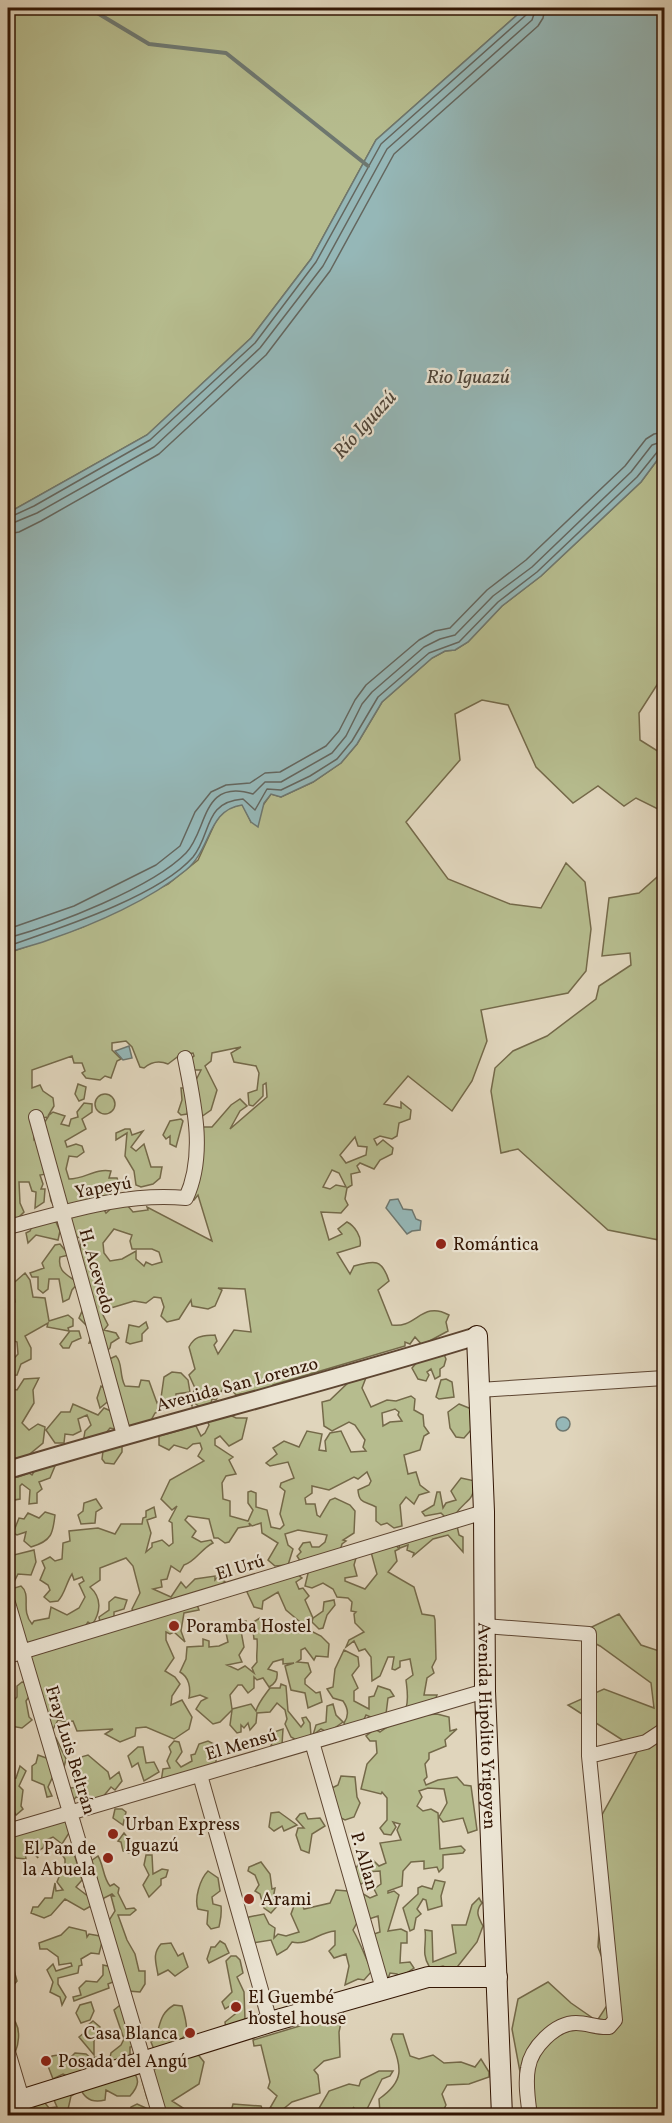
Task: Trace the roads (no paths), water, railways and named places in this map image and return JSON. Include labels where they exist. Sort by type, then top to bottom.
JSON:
[{"type":"main road","name":"Avenida Hipólito Yrigoyen","points":[[477,1336],[484,1512],[485,1691],[502,2115]]},
{"type":"main road","points":[[18,2106],[144,2061],[383,1989],[428,1977],[497,1977]]},
{"type":"street","name":"Yapeyú","points":[[8,1227],[95,1205],[158,1196],[186,1198],[194,1180],[196,1117],[185,1058]]},
{"type":"street","name":"H. Acevedo","points":[[36,1117],[124,1435]]},
{"type":"street","name":"Avenida San Lorenzo","points":[[8,1470],[124,1435],[379,1367],[477,1336]]},
{"type":"street","points":[[479,1390],[664,1378]]},
{"type":"street","name":"El Urú","points":[[8,1656],[484,1512]]},
{"type":"street","name":"Fray Luis Beltrán","points":[[8,1603],[160,2115]]},
{"type":"street","points":[[485,1626],[589,1634],[589,1756],[615,2020],[609,2027],[598,2028],[577,2023],[561,2025],[546,2035],[528,2066],[530,2115]]},
{"type":"street","name":"El Mensú","points":[[8,1831],[485,1691]]},
{"type":"street","points":[[589,1756],[646,1742],[664,1730]]},
{"type":"street","name":"P. Allan","points":[[312,1742],[383,1989]]},
{"type":"street","points":[[200,1775],[270,2022]]},
{"type":"street","points":[[8,2052],[18,2106]]},
{"type":"water","name":"Rio Iguazú","points":[[525,8],[664,8],[664,451],[641,482],[541,576],[502,606],[468,642],[455,650],[445,651],[432,658],[382,702],[357,744],[341,763],[313,782],[281,797],[271,794],[264,803],[258,827],[251,822],[242,805],[231,808],[216,822],[194,861],[172,881],[122,910],[86,926],[8,953],[8,513],[147,435],[251,338],[311,259],[376,140]]},
{"type":"water","points":[[129,1046],[132,1058],[123,1060],[115,1051]]},
{"type":"water","points":[[398,1199],[403,1209],[412,1210],[416,1219],[421,1221],[420,1230],[407,1234],[386,1208],[390,1200]]},
{"type":"water","points":[[563,1417],[568,1419],[570,1424],[568,1429],[563,1431],[558,1429],[556,1424],[558,1419]]},
{"type":"waterway","points":[[89,8],[149,44],[226,53],[368,166]]},
{"type":"place","name":"Romántica","points":[[441,1244]]},
{"type":"place","name":"Poramba Hostel","points":[[174,1626]]},
{"type":"place","name":"Urban Express Iguazú","points":[[113,1834]]},
{"type":"place","name":"El Pan de la Abuela","points":[[108,1858]]},
{"type":"place","name":"Arami","points":[[249,1899]]},
{"type":"place","name":"El Guembé hostel house","points":[[236,2007]]},
{"type":"place","name":"Casa Blanca","points":[[190,2033]]},
{"type":"place","name":"Posada del Angú","points":[[46,2061]]},
{"type":"water label","name":"Río Iguazú","points":[[364,424]]}]
